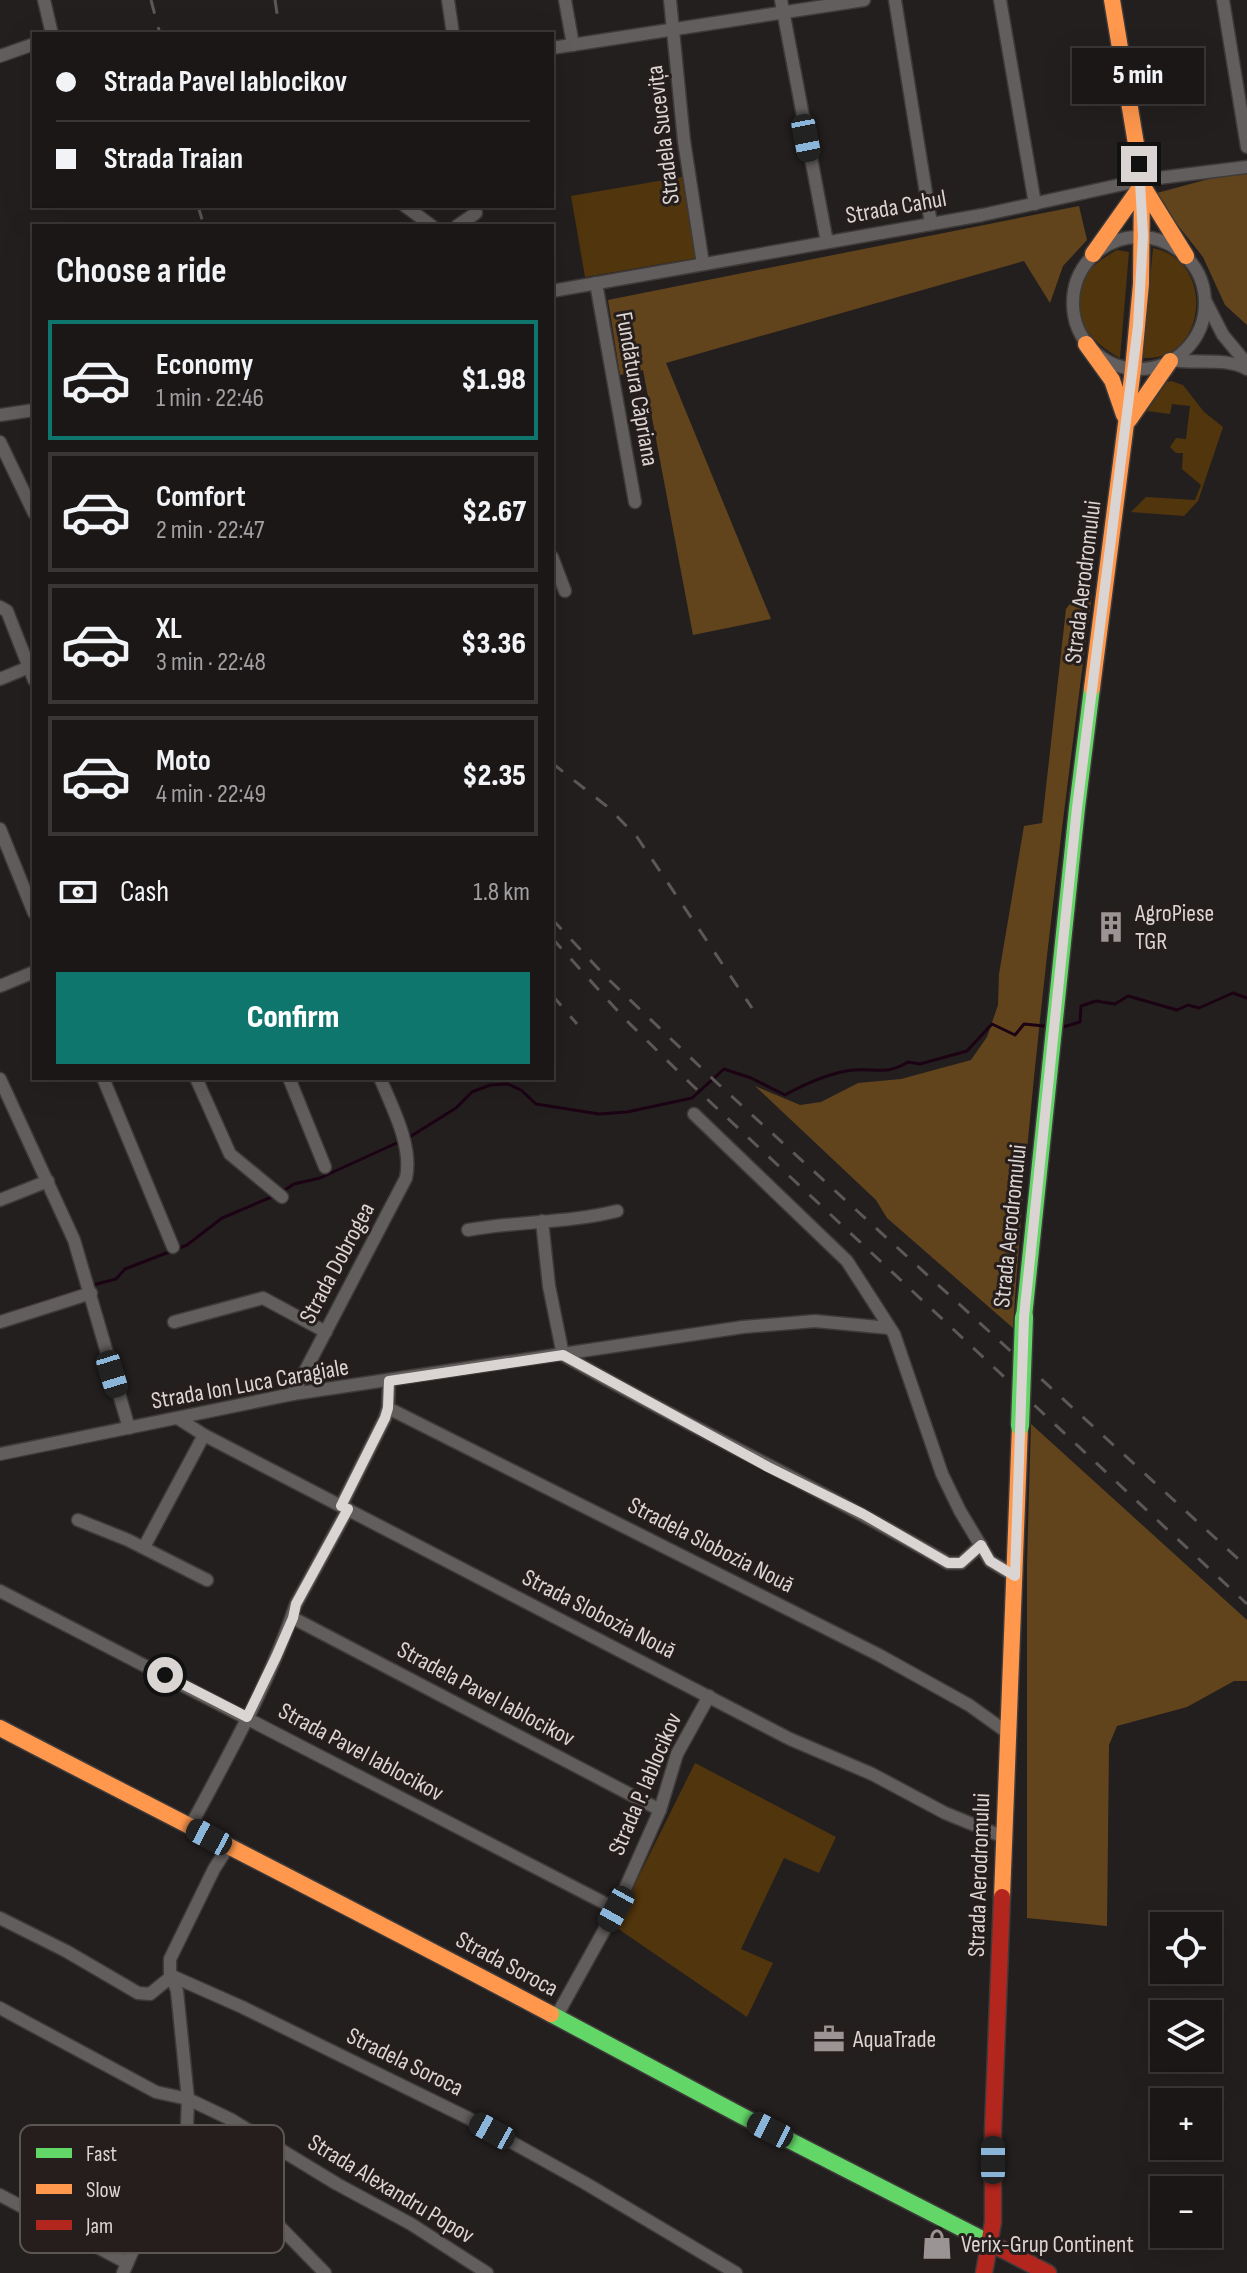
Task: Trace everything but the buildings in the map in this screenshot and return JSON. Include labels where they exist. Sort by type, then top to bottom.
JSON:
[{"type":"main road","name":"Strada Aerodromului","points":[[984,2273],[990,2243],[1024,1317],[1077,808],[1140,298],[1142,182],[1112,0]]},
{"type":"main road","points":[[1093,254],[1142,182],[1186,256]]},
{"type":"main road","points":[[1086,344],[1112,380],[1126,424]]},
{"type":"main road","points":[[1126,424],[1171,361]]},
{"type":"main road","name":"Strada Soroca","points":[[0,1728],[356,1910],[1048,2273]]},
{"type":"street","points":[[44,0],[52,32]]},
{"type":"street","points":[[448,0],[453,32]]},
{"type":"street","points":[[565,0],[573,45]]},
{"type":"street","name":"Stradela Sucevița","points":[[670,0],[684,141],[703,264]]},
{"type":"street","points":[[554,48],[673,30],[782,7],[864,0]]},
{"type":"street","points":[[895,0],[931,224]]},
{"type":"street","points":[[1000,0],[1035,204]]},
{"type":"street","points":[[1223,0],[1247,147]]},
{"type":"street","points":[[782,7],[827,242]]},
{"type":"street","points":[[0,56],[32,45]]},
{"type":"street","name":"Strada Cahul","points":[[554,291],[931,224],[1142,182],[1247,167]]},
{"type":"street","points":[[408,208],[429,224]]},
{"type":"street","points":[[459,224],[476,210]]},
{"type":"street","points":[[1205,300],[1197,336],[1185,350],[1158,366],[1133,369],[1107,361],[1086,344],[1076,327],[1072,307],[1073,288],[1081,269],[1093,254],[1116,240],[1143,236],[1173,246],[1196,269],[1205,300],[1223,335],[1247,366]]},
{"type":"street","name":"Fundătura Căpriana","points":[[596,283],[635,502]]},
{"type":"street","points":[[1171,361],[1197,364],[1229,362],[1247,366]]},
{"type":"street","points":[[0,415],[32,410]]},
{"type":"street","points":[[0,442],[32,509]]},
{"type":"street","points":[[554,562],[565,591]]},
{"type":"street","points":[[0,679],[31,666],[3,609]]},
{"type":"street","points":[[0,829],[32,908]]},
{"type":"street","points":[[0,986],[32,973]]},
{"type":"street","points":[[104,1080],[173,1247]]},
{"type":"street","points":[[197,1080],[230,1154],[282,1197]]},
{"type":"street","points":[[290,1080],[325,1167]]},
{"type":"street","name":"Strada Dobrogea","points":[[293,1394],[406,1178],[407,1164],[394,1111],[381,1080]]},
{"type":"street","points":[[2,1088],[74,1240],[129,1428]]},
{"type":"street","points":[[694,1114],[847,1261],[889,1328],[902,1355],[942,1474],[990,1561],[1015,1576]]},
{"type":"street","points":[[0,1200],[48,1181]]},
{"type":"street","points":[[468,1230],[508,1223],[580,1220],[617,1211]]},
{"type":"street","points":[[542,1221],[549,1286],[563,1355],[768,1467],[863,1514],[948,1563],[961,1563],[981,1545]]},
{"type":"street","points":[[0,1322],[91,1293]]},
{"type":"street","points":[[174,1322],[263,1298],[326,1332]]},
{"type":"street","name":"Strada Ion Luca Caragiale","points":[[0,1454],[293,1394],[743,1327],[815,1321],[889,1328]]},
{"type":"street","points":[[190,1827],[247,1717],[293,1618],[297,1600],[344,1507],[388,1408],[389,1381]]},
{"type":"street","name":"Stradela Slobozia Nouă","points":[[388,1408],[879,1655],[969,1705],[1008,1733]]},
{"type":"street","name":"Strada Slobozia Nouă","points":[[179,1419],[204,1435],[790,1739],[872,1774],[945,1813],[1004,1837]]},
{"type":"street","points":[[144,1547],[204,1435]]},
{"type":"street","points":[[78,1520],[144,1547],[207,1580]]},
{"type":"street","name":"Strada Pavel Iablocikov","points":[[0,1591],[616,1909]]},
{"type":"street","name":"Stradela Pavel Iablocikov","points":[[293,1618],[660,1810]]},
{"type":"street","name":"Strada P. Iablocikov","points":[[556,2017],[616,1909],[660,1810],[677,1754],[709,1696]]},
{"type":"street","points":[[188,2125],[177,1991],[170,1964],[175,1947],[228,1847]]},
{"type":"street","points":[[0,1918],[66,1951],[138,1993],[150,1994],[172,1976]]},
{"type":"street","name":"Stradela Sorocа","points":[[172,1976],[468,2118],[736,2273]]},
{"type":"street","name":"Strada Alexandru Popov","points":[[0,2008],[156,2092],[188,2099],[240,2125]]},
{"type":"street","name":"Strada Alexandru Popov","points":[[284,2152],[411,2224],[487,2273]]},
{"type":"street","points":[[0,2195],[20,2207]]},
{"type":"street","points":[[284,2230],[325,2273]]},
{"type":"street","points":[[99,2253],[125,2268]]},
{"type":"shaded area","points":[[1247,174],[1247,325],[1225,305],[1203,257],[1169,214],[1157,193],[1216,177]]},
{"type":"shaded area","points":[[682,177],[696,258],[585,277],[571,196]]},
{"type":"shaded area","points":[[1079,206],[1087,240],[1063,266],[1050,303],[1024,261],[666,363],[771,619],[693,635],[643,370],[620,375],[608,300]]},
{"type":"shaded area","points":[[1153,248],[1174,257],[1187,271],[1195,290],[1196,309],[1191,328],[1181,344],[1164,355],[1143,358]]},
{"type":"shaded area","points":[[1117,250],[1129,252],[1120,358],[1088,333],[1076,304],[1085,276],[1098,262]]},
{"type":"shaded area","points":[[1167,382],[1183,385],[1204,412],[1223,427],[1198,501],[1184,516],[1131,512],[1146,497],[1195,500],[1201,485],[1182,469],[1183,453],[1176,453],[1170,447],[1176,438],[1186,439],[1190,406],[1172,404],[1170,414],[1147,411]]},
{"type":"shaded area","points":[[1078,593],[1092,594],[1037,1052],[1013,1328],[887,1218],[876,1200],[755,1086],[800,1105],[821,1102],[858,1083],[901,1079],[971,1060],[987,1037],[998,1005],[999,974],[1024,826],[1042,823],[1066,609]]},
{"type":"shaded area","points":[[1031,1424],[1247,1620],[1247,1681],[1234,1681],[1187,1707],[1117,1726],[1109,1745],[1107,1926],[1027,1918],[1027,1564]]},
{"type":"shaded area","points":[[695,1763],[836,1837],[819,1873],[784,1858],[741,1949],[773,1963],[747,2017],[614,1926]]},
{"type":"waterway","points":[[1063,1027],[1080,1022],[1081,1006],[1096,1001],[1115,1004],[1128,996],[1177,1010],[1188,1005],[1199,1008],[1233,993],[1247,998]]},
{"type":"waterway","points":[[408,1138],[456,1108],[472,1092],[490,1085],[508,1084],[521,1090],[536,1104],[599,1114],[627,1112],[692,1098],[724,1069],[785,1095],[838,1073],[892,1069],[908,1062],[920,1064],[967,1051],[992,1024],[1015,1035],[1024,1024],[1044,1026]]},
{"type":"waterway","points":[[280,1193],[294,1184],[320,1178],[401,1141]]},
{"type":"waterway","points":[[93,1285],[116,1279],[125,1269],[187,1245],[222,1218],[274,1196]]},
{"type":"waterway","points":[[21,1309],[86,1288]]},
{"type":"waterway","points":[[0,1316],[10,1313]]},
{"type":"railway","points":[[151,0],[159,32]]},
{"type":"railway","points":[[275,0],[278,20]]},
{"type":"railway","points":[[199,208],[203,224]]},
{"type":"railway","points":[[554,765],[609,808],[637,837],[752,1008]]},
{"type":"railway","points":[[554,921],[605,976],[716,1082],[1247,1567]]},
{"type":"railway","points":[[554,940],[624,1018],[691,1084],[1247,1604]]},
{"type":"railway","points":[[554,997],[577,1024]]},
{"type":"traffic: fast","points":[[1024,1317],[1092,688]]},
{"type":"traffic: fast","points":[[1020,1426],[1024,1317]]},
{"type":"traffic: fast","points":[[551,2014],[990,2243]]},
{"type":"traffic: slow","points":[[1092,688],[1141,284],[1142,180],[1112,0]]},
{"type":"traffic: slow","points":[[1093,254],[1142,185],[1186,256]]},
{"type":"traffic: slow","points":[[1086,344],[1112,380],[1124,415]]},
{"type":"traffic: slow","points":[[1129,420],[1170,361]]},
{"type":"traffic: slow","points":[[1002,1897],[1020,1426]]},
{"type":"traffic: slow","points":[[0,1728],[551,2014]]},
{"type":"traffic: jam","points":[[984,2273],[993,2222],[993,2130],[1002,1897]]},
{"type":"traffic: jam","points":[[990,2243],[1048,2273]]},
{"type":"place","name":"AgroPiese TGR","points":[[1111,927]]},
{"type":"place","name":"AquaTrade","points":[[829,2039]]},
{"type":"place","name":"Verix-Grup Continent","points":[[937,2244]]},
{"type":"route","points":[[165,1675],[247,1717],[293,1618],[296,1604],[348,1509],[341,1506],[385,1418],[389,1381],[563,1355],[768,1467],[863,1514],[948,1563],[961,1563],[981,1545],[990,1561],[1015,1576],[1024,1317],[1077,808],[1138,326],[1143,236],[1139,164]]}]
